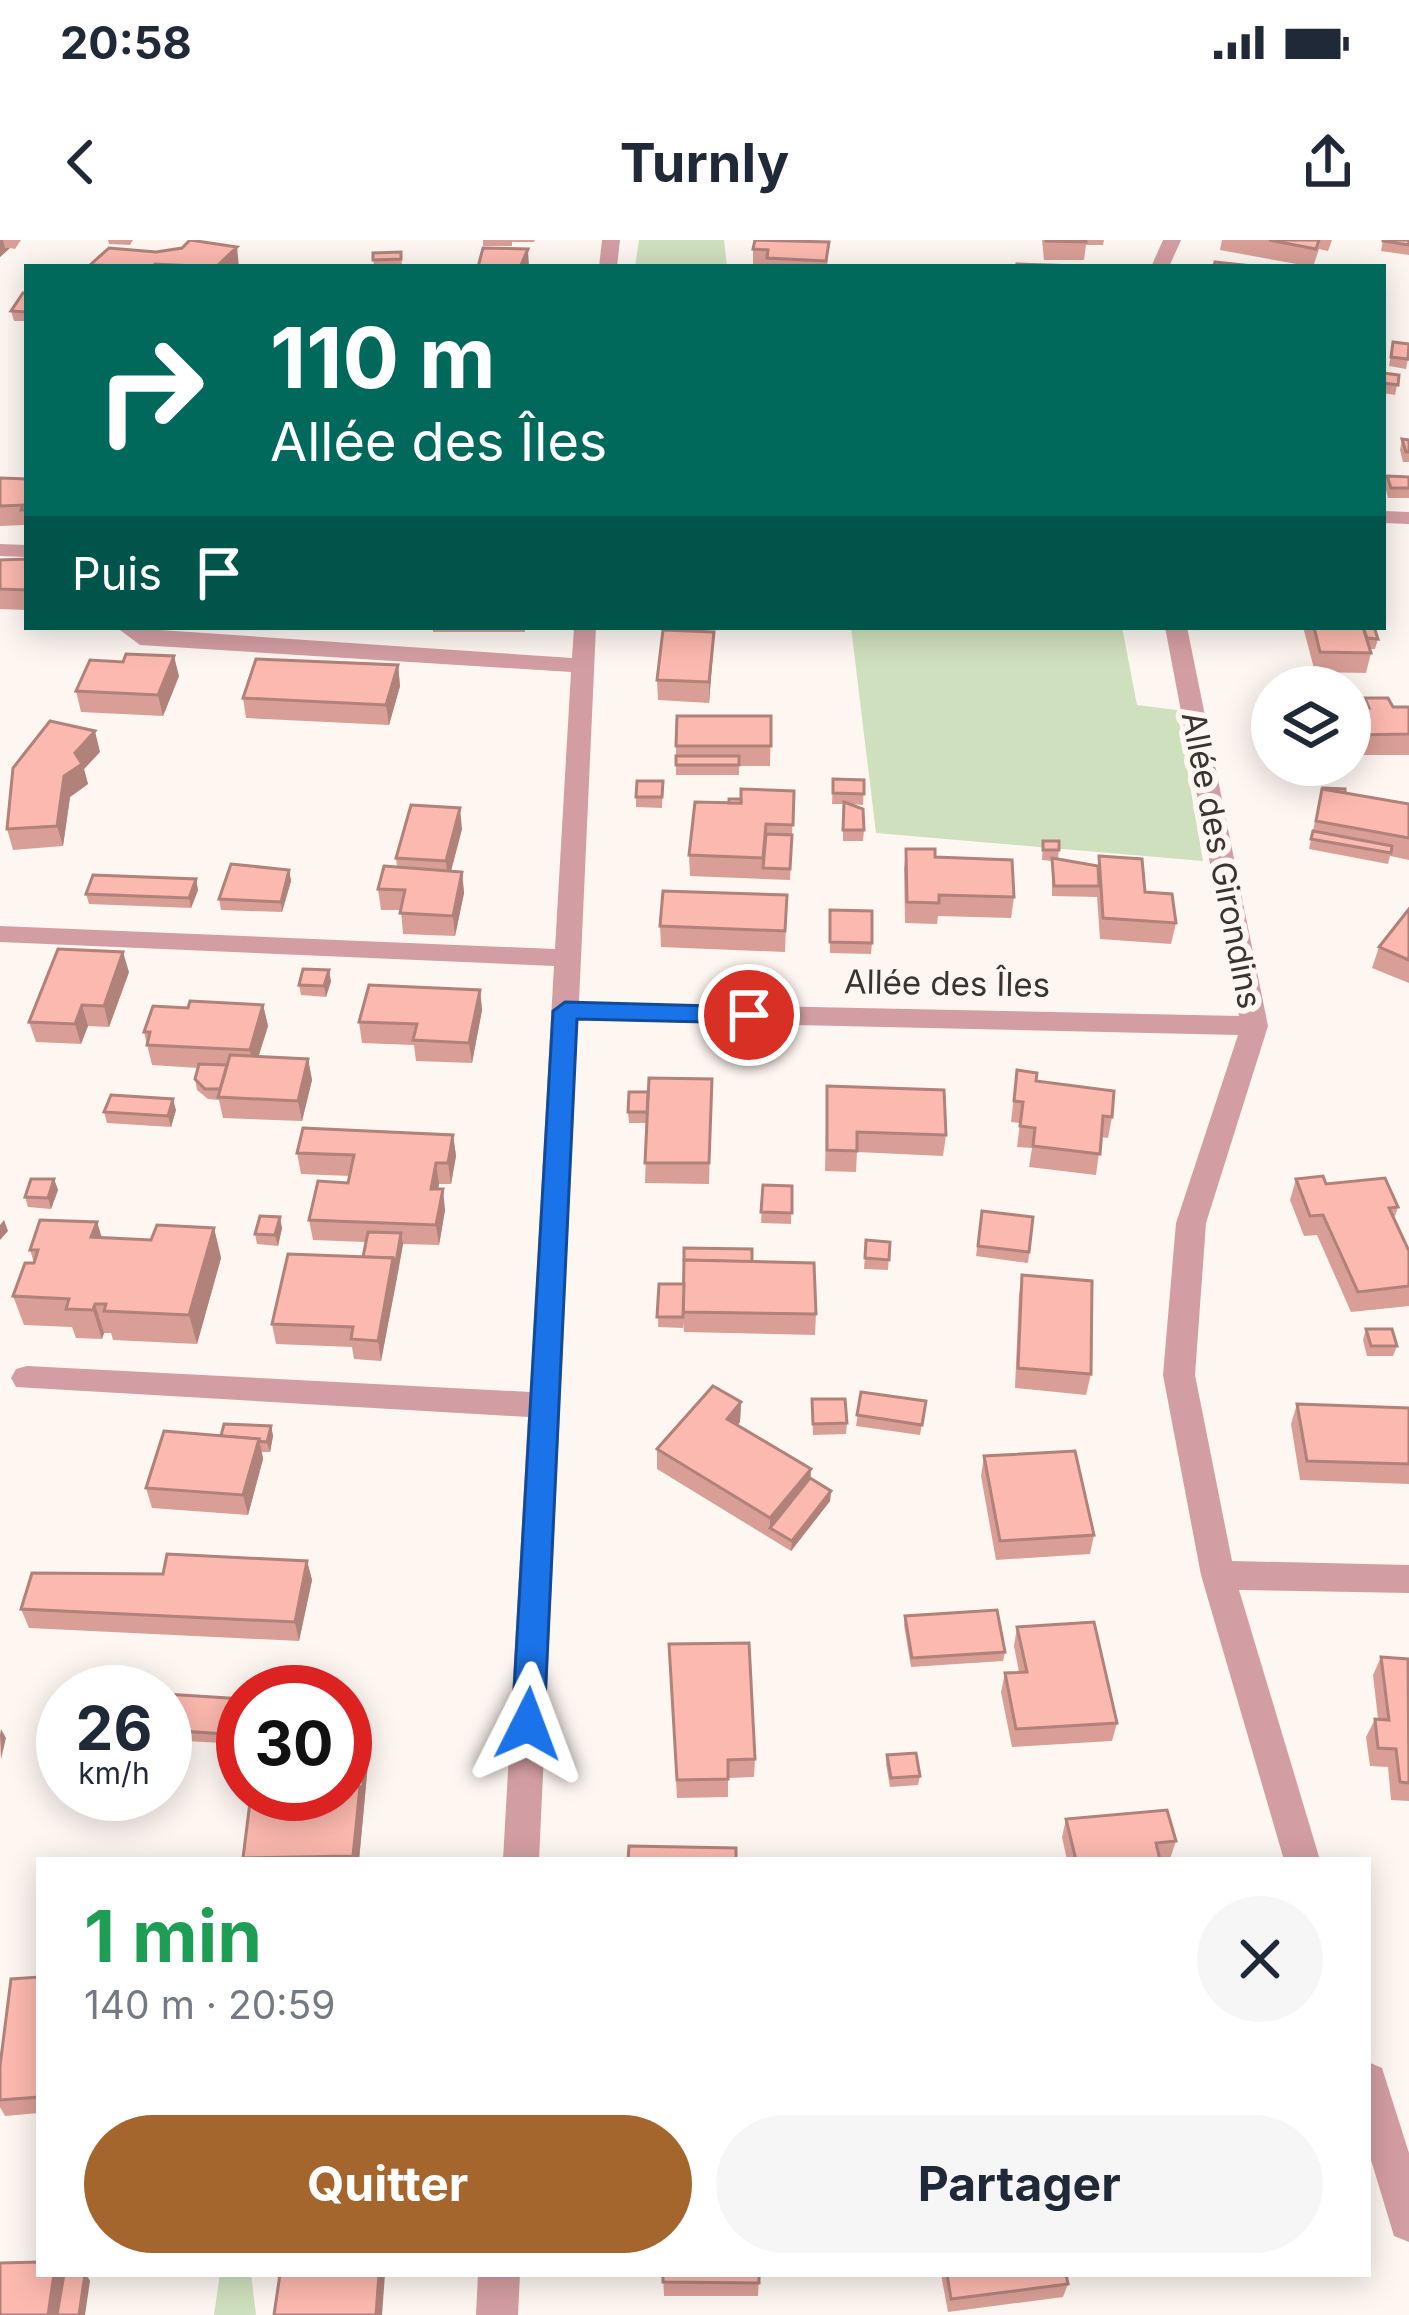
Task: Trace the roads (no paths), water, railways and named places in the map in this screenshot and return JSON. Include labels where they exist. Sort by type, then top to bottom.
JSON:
[{"type":"street","points":[[131,630],[140,638],[584,665]]},
{"type":"street","points":[[521,1857],[585,630]]},
{"type":"street","name":"Allée des Girondins","points":[[1177,630],[1254,1026],[1191,1223],[1179,1376],[1218,1575],[1301,1857]]},
{"type":"street","points":[[0,934],[568,958]]},
{"type":"street","name":"Allée des Îles","points":[[565,1011],[1254,1026]]},
{"type":"street","points":[[27,1378],[545,1405]]},
{"type":"street","points":[[1218,1575],[1409,1579]]},
{"type":"street","points":[[1371,2092],[1409,2221]]},
{"type":"street","points":[[497,2315],[499,2277]]}]
